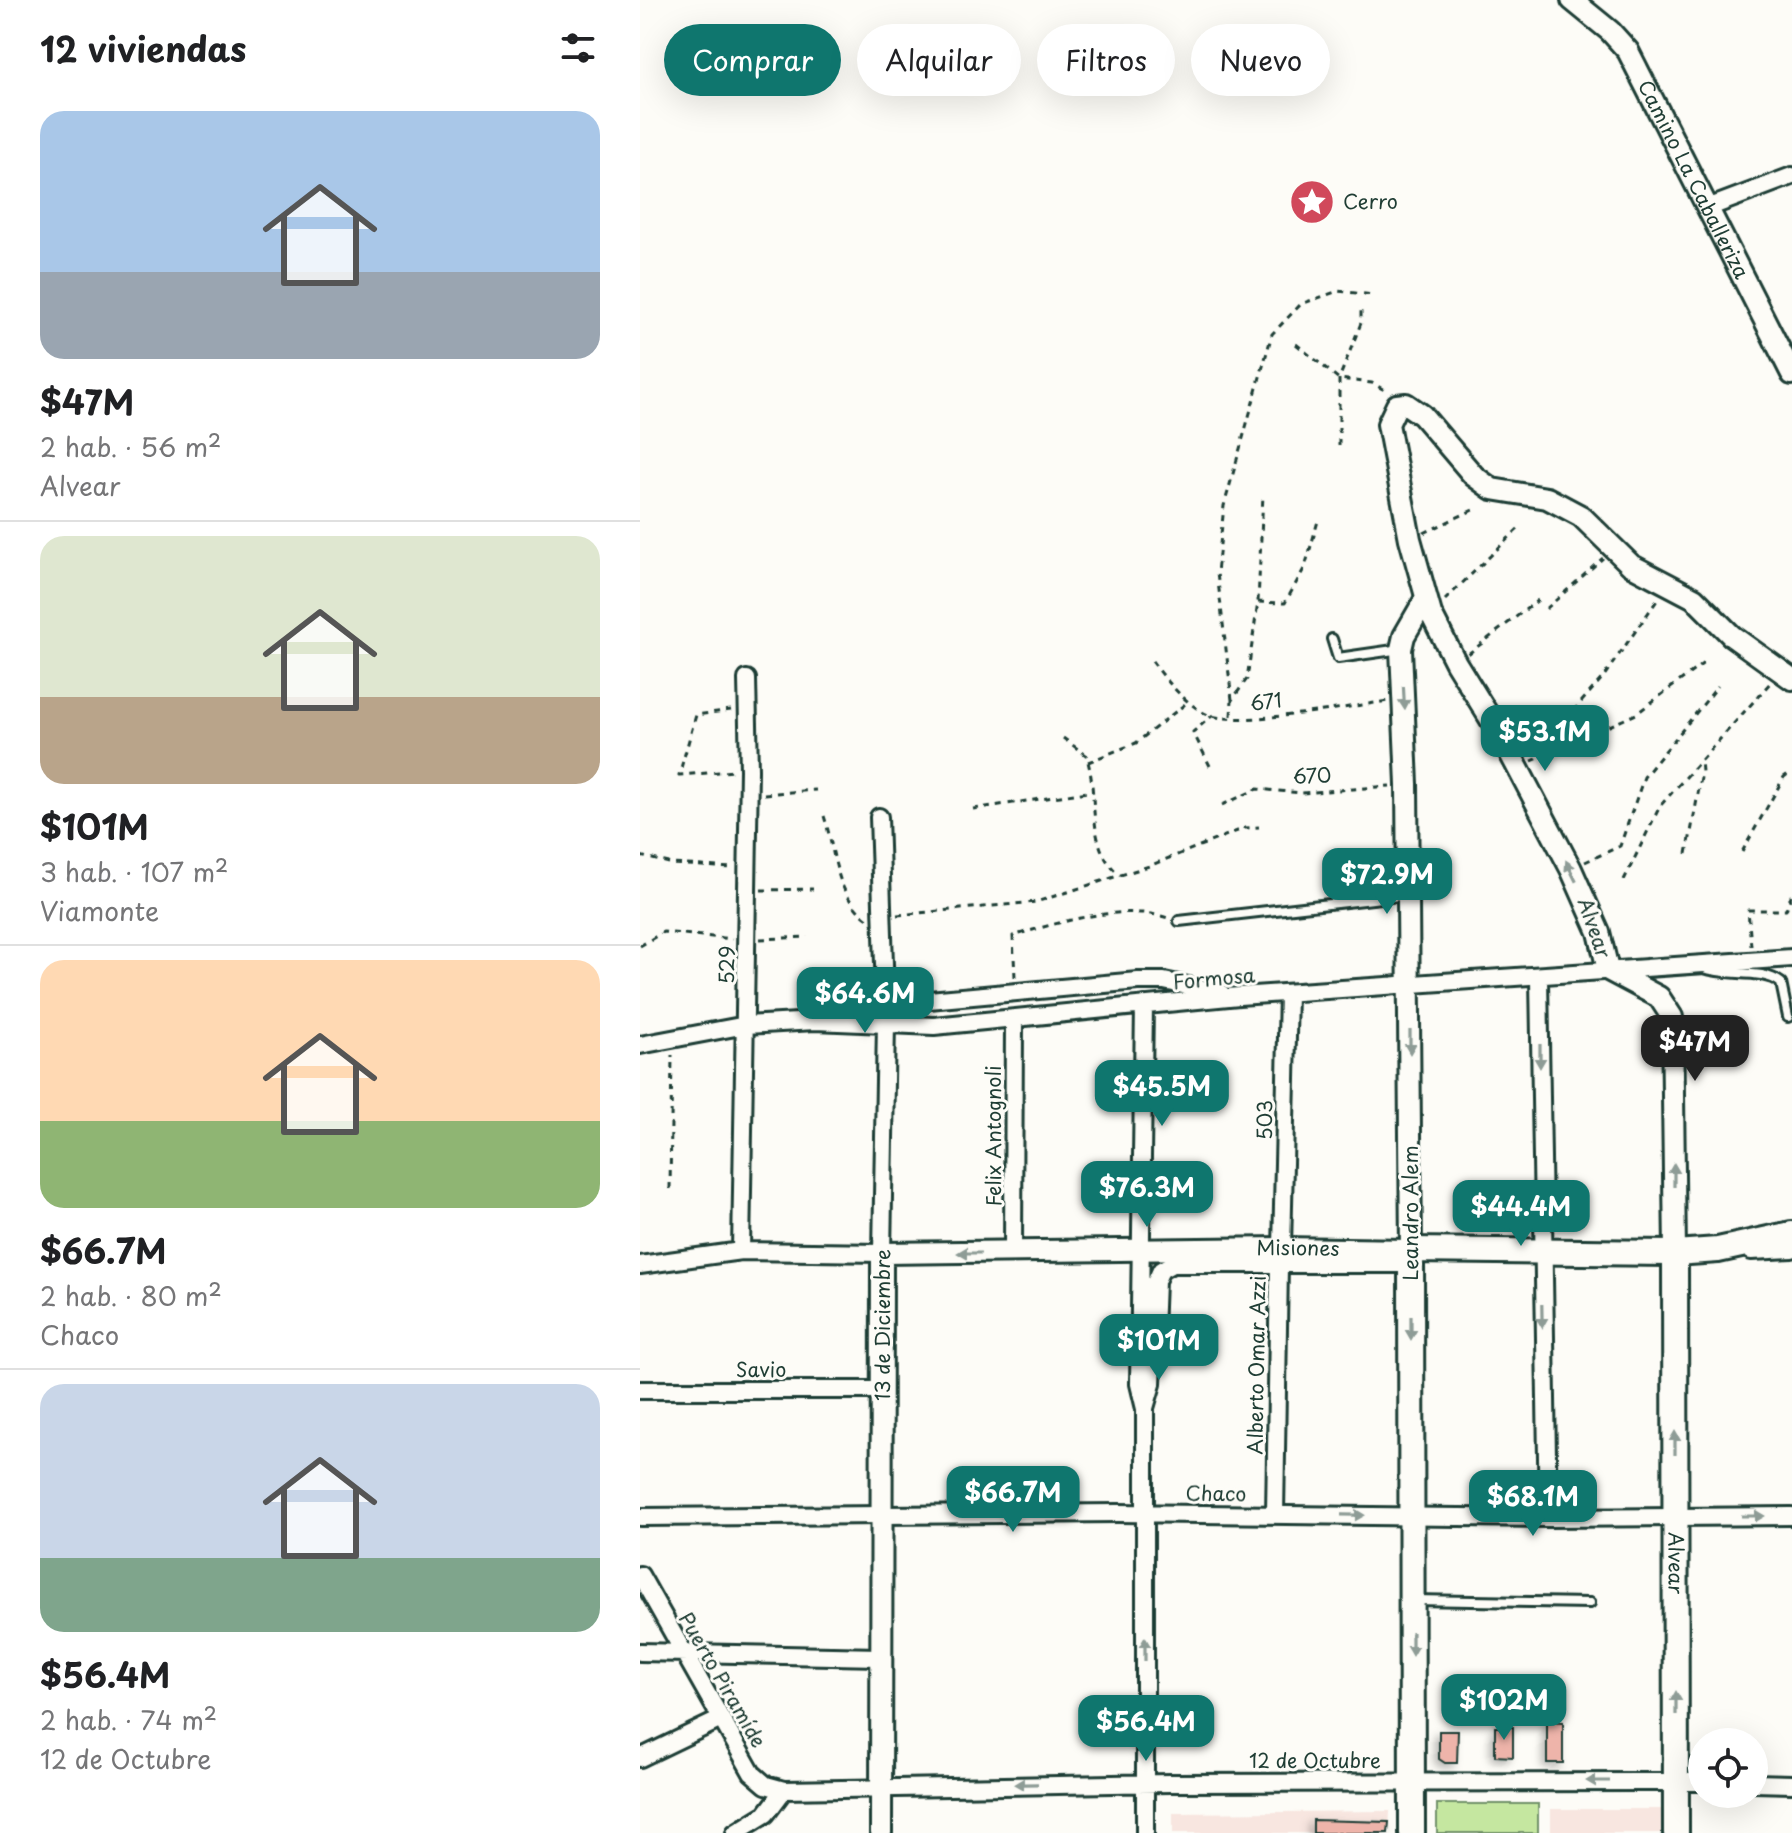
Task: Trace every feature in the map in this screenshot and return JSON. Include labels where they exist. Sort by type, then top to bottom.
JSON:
[{"type":"main road","name":"Misiones","points":[[1411,1257],[1541,1252],[1675,1253],[1718,1250],[1792,1234]]},
{"type":"main road","name":"Alvear","points":[[1675,1253],[1676,1833]]},
{"type":"main road","name":"Leandro Alem","points":[[1411,1257],[1412,1833]]},
{"type":"street","name":"Camino La Caballeriza","points":[[1572,0],[1610,31],[1628,51],[1710,207],[1792,374]]},
{"type":"street","points":[[1710,207],[1792,176]]},
{"type":"street","points":[[1397,405],[1406,404],[1422,415],[1474,476],[1492,489],[1562,504],[1581,516],[1631,565],[1694,598],[1732,636],[1786,676]]},
{"type":"street","name":"Alvear","points":[[1397,405],[1388,424],[1410,539],[1428,606],[1456,663],[1501,736],[1571,869],[1599,932],[1608,970],[1659,997],[1672,1017],[1675,1253]]},
{"type":"street","name":"Leandro Alem","points":[[1411,1257],[1407,784],[1401,649],[1404,636],[1428,606]]},
{"type":"street","name":"529","points":[[741,1251],[748,940],[747,679]]},
{"type":"street","name":"13 de Diciembre","points":[[879,817],[886,1023],[882,1253],[881,1833]]},
{"type":"street","name":"Formosa","points":[[640,1045],[746,1025],[815,1021],[934,1026],[1239,996],[1539,978],[1752,958],[1792,958]]},
{"type":"street","points":[[1539,978],[1541,1252],[1548,1518]]},
{"type":"street","points":[[885,1004],[1164,981],[1239,996]]},
{"type":"street","name":"503","points":[[1281,1257],[1288,994]]},
{"type":"street","points":[[1144,1005],[1139,1384],[1145,1409],[1145,1833]]},
{"type":"street","name":"Felix Antognoli","points":[[1013,1252],[1014,1020]]},
{"type":"street","name":"Misiones","points":[[1718,1250],[1792,1249]]},
{"type":"street","name":"Misiones","points":[[640,1265],[741,1251],[1141,1251],[1281,1257],[1411,1257]]},
{"type":"street","name":"Misiones","points":[[1145,1409],[1152,1384],[1156,1281],[1161,1270],[1172,1264],[1281,1257]]},
{"type":"street","name":"Alberto Omar Azzi","points":[[1275,1514],[1281,1257]]},
{"type":"street","name":"Savio","points":[[640,1390],[883,1390]]},
{"type":"street","name":"Chaco","points":[[640,1517],[1144,1513],[1548,1518],[1792,1516]]},
{"type":"street","name":"Puerto Piramíde","points":[[640,1575],[752,1773],[766,1785],[784,1790]]},
{"type":"street","points":[[640,1652],[880,1657]]},
{"type":"street","points":[[640,1758],[721,1719]]},
{"type":"street","name":"12 de Octubre","points":[[784,1790],[1145,1783],[1688,1781]]},
{"type":"street","points":[[1768,1783],[1792,1784]]},
{"type":"street","points":[[735,1833],[766,1814],[784,1790]]},
{"type":"lane","points":[[1332,639],[1338,658],[1401,649]]},
{"type":"lane","points":[[1179,921],[1408,895]]},
{"type":"lane","points":[[1692,964],[1726,974],[1774,978],[1781,983],[1788,1017]]},
{"type":"lane","points":[[1412,1600],[1590,1603]]},
{"type":"path","points":[[1231,718],[1232,700],[1217,573],[1224,506],[1272,334],[1301,304],[1338,291],[1374,295]]},
{"type":"path","points":[[1339,445],[1339,379],[1361,323],[1361,308]]},
{"type":"path","points":[[1296,344],[1339,379],[1385,387],[1397,405]]},
{"type":"path","points":[[1232,700],[1247,679],[1258,602],[1263,494]]},
{"type":"path","points":[[1410,539],[1475,509]]},
{"type":"path","points":[[1258,602],[1285,603],[1305,567],[1318,521]]},
{"type":"path","points":[[1428,606],[1520,527]]},
{"type":"path","points":[[1546,609],[1613,549]]},
{"type":"path","points":[[1501,736],[1575,709],[1604,676],[1633,630],[1670,584]]},
{"type":"path","points":[[1456,663],[1538,600]]},
{"type":"path","name":"671","points":[[1152,661],[1175,691],[1213,715],[1231,718],[1405,699]]},
{"type":"path","points":[[1518,768],[1636,714],[1705,662]]},
{"type":"path","points":[[1624,880],[1660,806],[1701,760],[1786,676]]},
{"type":"path","points":[[1571,869],[1620,846],[1644,777],[1718,686]]},
{"type":"path","points":[[1088,762],[1136,743],[1189,701]]},
{"type":"path","points":[[747,708],[696,715],[679,775],[749,770]]},
{"type":"path","points":[[1210,766],[1193,732],[1213,715]]},
{"type":"path","points":[[1063,738],[1086,755],[1094,791],[1095,842],[1108,866],[1120,875]]},
{"type":"path","points":[[1687,854],[1702,772],[1701,760]]},
{"type":"path","points":[[1742,852],[1784,777],[1792,771]]},
{"type":"path","name":"670","points":[[1222,805],[1257,789],[1301,793],[1407,784]]},
{"type":"path","points":[[748,795],[816,790]]},
{"type":"path","points":[[973,809],[1094,791]]},
{"type":"path","points":[[824,816],[842,890],[857,911],[882,922],[1036,902],[1120,875],[1245,828],[1259,827]]},
{"type":"path","points":[[640,856],[673,864],[747,869]]},
{"type":"path","points":[[748,891],[813,889]]},
{"type":"path","points":[[1752,958],[1748,910],[1786,910],[1792,893]]},
{"type":"path","points":[[1017,992],[1013,936],[1075,920],[1147,911],[1179,921]]},
{"type":"path","points":[[640,946],[663,932],[748,940],[808,937]]},
{"type":"path","points":[[670,1189],[674,1073],[671,1040]]},
{"type":"shaded area","points":[[1551,1809],[1663,1809],[1663,1833],[1551,1833]]},
{"type":"shaded area","points":[[1390,1811],[1389,1833],[1173,1833],[1173,1813]]},
{"type":"green space","points":[[1437,1804],[1538,1804],[1538,1833],[1437,1833]]},
{"type":"building","points":[[1547,1721],[1563,1722],[1563,1763],[1547,1763]]},
{"type":"building","points":[[1495,1727],[1513,1727],[1513,1757],[1495,1756]]},
{"type":"building","points":[[1439,1731],[1458,1731],[1457,1763],[1445,1763],[1439,1759]]},
{"type":"building","points":[[1313,1820],[1389,1822],[1388,1833],[1313,1833]]},
{"type":"place","name":"Cerro","points":[[1312,202]]}]
